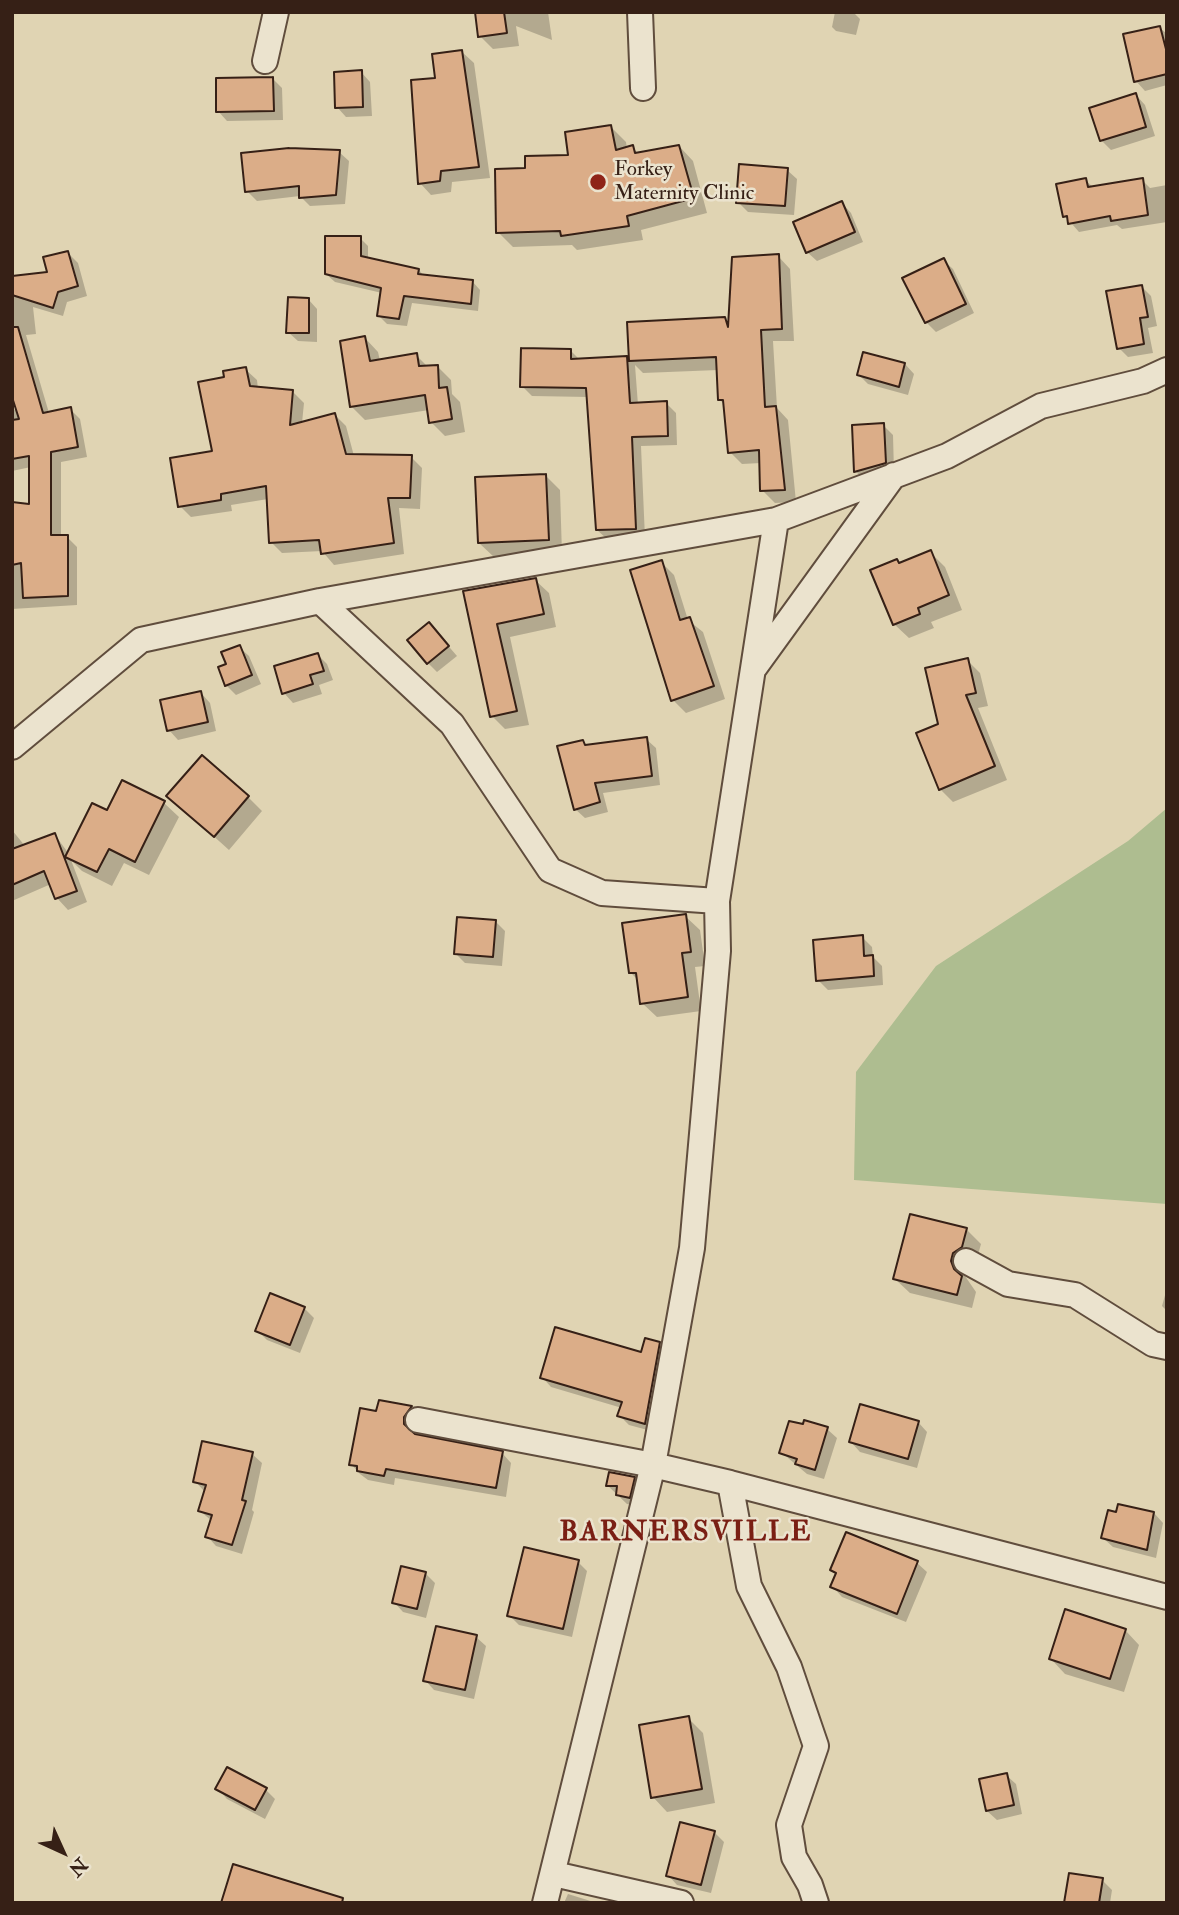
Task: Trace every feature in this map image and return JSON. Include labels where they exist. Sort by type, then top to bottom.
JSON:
[{"type":"street","points":[[265,61],[276,12]]},
{"type":"street","points":[[640,12],[643,88]]},
{"type":"street","points":[[12,747],[141,640],[320,601],[776,520],[947,456],[1041,406],[1143,381],[1167,370]]},
{"type":"street","points":[[753,671],[894,475]]},
{"type":"street","points":[[545,1903],[653,1465],[692,1248],[716,976],[717,901],[776,520]]},
{"type":"street","points":[[320,601],[452,724],[550,870],[601,892],[717,901]]},
{"type":"street","points":[[966,1261],[1008,1284],[1075,1295],[1153,1344],[1167,1347]]},
{"type":"street","points":[[418,1420],[653,1465],[730,1483],[1167,1597]]},
{"type":"street","points":[[730,1483],[749,1586],[789,1667],[816,1746],[789,1825],[794,1857],[810,1885],[816,1903]]},
{"type":"street","points":[[554,1874],[681,1903]]},
{"type":"green space","points":[[1167,808],[1167,1204],[854,1180],[856,1072],[936,966],[1128,841]]},
{"type":"building","points":[[475,12],[504,12],[507,33],[478,37]]},
{"type":"building","points":[[1160,26],[1167,53],[1167,74],[1134,82],[1123,34]]},
{"type":"building","points":[[462,50],[479,167],[441,171],[440,181],[418,184],[411,80],[435,78],[432,54]]},
{"type":"building","points":[[362,70],[363,107],[335,108],[334,72]]},
{"type":"building","points":[[273,77],[274,111],[216,112],[216,78]]},
{"type":"building","points":[[1136,93],[1146,127],[1100,141],[1089,108]]},
{"type":"building","points":[[611,125],[616,150],[633,145],[635,153],[679,145],[694,198],[627,216],[629,226],[561,236],[560,231],[496,233],[495,169],[525,168],[525,156],[568,155],[565,132]]},
{"type":"building","points":[[289,148],[340,150],[336,195],[299,198],[299,186],[245,192],[241,153]]},
{"type":"building","points":[[739,164],[788,168],[785,206],[736,203]]},
{"type":"building","points":[[1086,178],[1088,187],[1143,178],[1148,215],[1111,221],[1110,216],[1068,224],[1067,216],[1063,217],[1056,184]]},
{"type":"building","points":[[842,201],[855,232],[806,253],[793,222]]},
{"type":"building","points":[[325,236],[361,236],[361,256],[419,269],[418,274],[473,280],[471,304],[404,296],[399,319],[377,316],[381,288],[325,274]]},
{"type":"building","points":[[68,251],[78,286],[58,292],[53,308],[12,295],[12,276],[47,272],[43,257]]},
{"type":"building","points":[[779,254],[782,329],[761,330],[765,407],[776,406],[785,490],[760,491],[759,450],[728,453],[723,400],[718,400],[716,357],[629,361],[627,322],[725,317],[728,327],[732,257]]},
{"type":"building","points":[[944,258],[966,304],[925,323],[902,278]]},
{"type":"building","points":[[1142,285],[1148,317],[1140,318],[1144,344],[1117,349],[1106,291]]},
{"type":"building","points":[[288,297],[309,298],[309,333],[286,333]]},
{"type":"building","points":[[12,327],[18,327],[43,413],[71,407],[78,447],[51,452],[51,535],[68,535],[68,596],[23,598],[21,563],[12,565],[12,502],[29,504],[29,456],[12,459],[12,420],[19,419],[12,397]]},
{"type":"building","points":[[365,336],[370,361],[417,353],[419,366],[438,365],[439,388],[447,387],[452,419],[429,423],[425,395],[350,407],[340,341]]},
{"type":"building","points":[[521,348],[571,349],[571,359],[627,356],[630,403],[667,401],[668,436],[632,437],[636,529],[596,530],[586,388],[520,387]]},
{"type":"building","points":[[863,352],[905,363],[899,387],[857,375]]},
{"type":"building","points":[[246,367],[250,386],[293,390],[290,425],[335,413],[346,454],[412,455],[410,498],[388,498],[394,543],[321,554],[319,540],[269,543],[266,486],[221,494],[221,500],[178,507],[170,458],[212,451],[198,382],[224,377],[223,371]]},
{"type":"building","points":[[884,423],[886,463],[854,472],[852,425]]},
{"type":"building","points":[[546,474],[549,540],[478,543],[475,477]]},
{"type":"building","points":[[931,550],[949,595],[918,608],[920,614],[893,625],[870,570],[897,559],[899,563]]},
{"type":"building","points":[[662,560],[680,620],[690,617],[714,686],[671,701],[630,570]]},
{"type":"building","points":[[536,578],[544,614],[497,624],[517,711],[490,717],[463,591]]},
{"type":"building","points":[[429,622],[449,646],[427,664],[407,640]]},
{"type":"building","points":[[240,645],[252,675],[225,686],[218,667],[226,664],[221,652]]},
{"type":"building","points":[[318,653],[324,671],[310,675],[313,684],[282,694],[274,666]]},
{"type":"building","points":[[968,658],[976,693],[966,695],[995,766],[939,790],[916,733],[938,724],[925,668]]},
{"type":"building","points":[[201,691],[208,722],[167,731],[160,700]]},
{"type":"building","points":[[647,737],[652,776],[595,783],[600,802],[574,810],[557,746],[583,740],[585,745]]},
{"type":"building","points":[[202,755],[249,796],[214,837],[166,796]]},
{"type":"building","points":[[122,780],[165,801],[135,862],[109,849],[97,872],[65,857],[92,803],[107,810]]},
{"type":"building","points":[[55,833],[77,891],[55,899],[44,871],[12,885],[12,849]]},
{"type":"building","points":[[686,914],[691,952],[682,953],[688,997],[640,1004],[636,973],[629,973],[622,923]]},
{"type":"building","points":[[457,917],[496,920],[493,957],[454,954]]},
{"type":"building","points":[[863,935],[864,956],[873,955],[874,976],[816,981],[813,940]]},
{"type":"building","points":[[910,1214],[967,1228],[962,1247],[953,1253],[951,1261],[954,1269],[962,1276],[957,1295],[893,1279]]},
{"type":"building","points":[[270,1293],[305,1307],[290,1345],[255,1331]]},
{"type":"building","points":[[555,1327],[641,1352],[645,1338],[660,1342],[645,1424],[617,1416],[622,1402],[540,1378]]},
{"type":"building","points":[[379,1400],[412,1406],[404,1417],[404,1424],[415,1434],[503,1451],[496,1488],[386,1469],[384,1476],[357,1471],[357,1466],[349,1465],[360,1408],[376,1411]]},
{"type":"building","points":[[860,1404],[919,1421],[908,1459],[849,1442]]},
{"type":"building","points":[[804,1420],[828,1427],[815,1470],[795,1464],[797,1459],[779,1453],[789,1421],[803,1424]]},
{"type":"building","points":[[202,1441],[253,1452],[242,1500],[246,1501],[232,1545],[205,1537],[212,1515],[198,1511],[206,1485],[193,1482]]},
{"type":"building","points":[[609,1472],[635,1477],[630,1498],[616,1495],[617,1486],[606,1486]]},
{"type":"building","points":[[1118,1504],[1154,1512],[1147,1550],[1101,1538],[1108,1510],[1116,1512]]},
{"type":"building","points":[[846,1532],[918,1561],[897,1614],[830,1587],[836,1573],[830,1570]]},
{"type":"building","points":[[524,1547],[579,1560],[563,1629],[507,1616]]},
{"type":"building","points":[[401,1566],[426,1572],[417,1609],[392,1603]]},
{"type":"building","points":[[1065,1609],[1126,1629],[1110,1679],[1049,1659]]},
{"type":"building","points":[[436,1626],[477,1635],[465,1690],[423,1681]]},
{"type":"building","points":[[689,1716],[702,1789],[651,1798],[639,1725]]},
{"type":"building","points":[[227,1767],[267,1788],[255,1810],[215,1789]]},
{"type":"building","points":[[1007,1773],[1014,1805],[986,1811],[979,1779]]},
{"type":"building","points":[[680,1822],[715,1831],[701,1885],[666,1876]]},
{"type":"building","points":[[233,1864],[343,1898],[342,1903],[221,1903]]},
{"type":"building","points":[[1069,1873],[1103,1878],[1099,1903],[1064,1903]]},
{"type":"place","name":"Forkey Maternity Clinic","points":[[598,182]]},
{"type":"district","name":"BARNERSVILLE","points":[[686,1534]]}]
